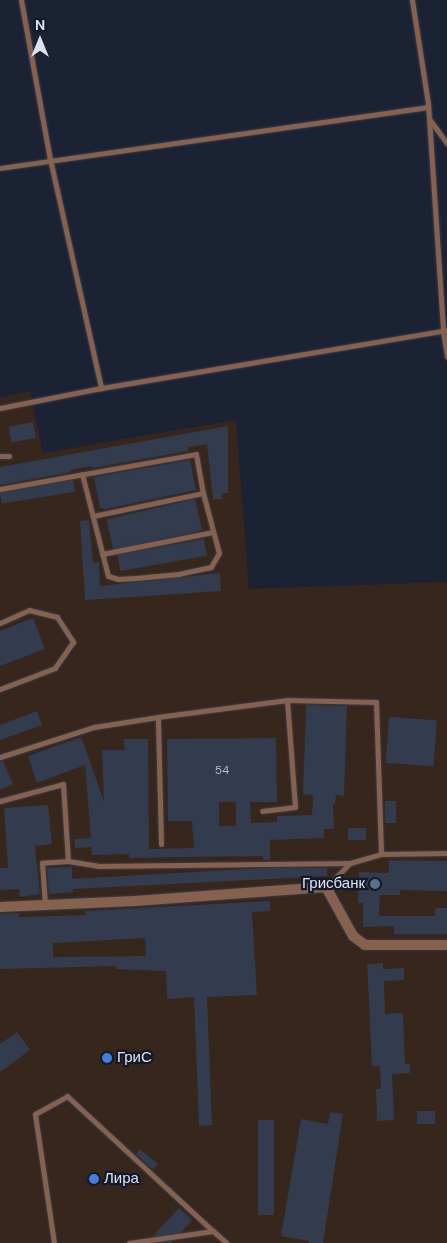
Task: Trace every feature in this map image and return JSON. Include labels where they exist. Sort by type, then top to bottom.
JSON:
[{"type":"street","points":[[0,907],[326,887],[353,936],[365,945],[447,945]]},
{"type":"lane","points":[[21,0],[50,159],[101,388]]},
{"type":"lane","points":[[412,0],[428,106],[447,356]]},
{"type":"lane","points":[[0,168],[50,159],[428,106]]},
{"type":"lane","points":[[429,120],[447,143]]},
{"type":"lane","points":[[0,408],[101,388],[445,331]]},
{"type":"lane","points":[[0,489],[82,474],[196,454],[203,493],[219,553],[211,568],[179,574],[136,578],[108,576],[82,474]]},
{"type":"lane","points":[[0,456],[9,456]]},
{"type":"lane","points":[[94,516],[203,493]]},
{"type":"lane","points":[[102,554],[213,532]]},
{"type":"lane","points":[[0,623],[29,610],[57,617],[73,642],[55,668],[0,689]]},
{"type":"lane","points":[[262,811],[295,807],[288,700]]},
{"type":"lane","points":[[0,757],[94,726],[288,700],[376,702],[381,854]]},
{"type":"lane","points":[[158,717],[161,844]]},
{"type":"lane","points":[[0,800],[64,784],[68,861]]},
{"type":"lane","points":[[46,904],[42,863],[68,861],[98,866],[350,863],[381,854],[447,853]]},
{"type":"lane","points":[[326,887],[350,863]]},
{"type":"lane","points":[[54,1243],[36,1114],[67,1096],[227,1243]]},
{"type":"lane","points":[[129,1243],[213,1231]]},
{"type":"shaded area","points":[[30,391],[43,453],[236,420],[249,589],[447,582],[447,1243],[0,1243],[0,398]]},
{"type":"building","points":[[33,422],[36,438],[12,442],[8,427]]},
{"type":"building","points":[[228,426],[228,493],[222,493],[222,499],[213,499],[207,444],[188,447],[188,451],[92,468],[92,466],[70,470],[71,472],[0,485],[0,467]]},
{"type":"building","points":[[190,460],[196,490],[105,509],[100,508],[94,477]]},
{"type":"building","points":[[73,480],[75,492],[2,503],[0,492]]},
{"type":"building","points":[[195,499],[202,530],[114,551],[106,519]]},
{"type":"building","points":[[89,520],[93,563],[99,562],[100,586],[220,573],[221,591],[85,600],[80,521]]},
{"type":"building","points":[[204,539],[207,556],[120,571],[117,554]]},
{"type":"building","points":[[33,618],[45,649],[0,666],[0,631]]},
{"type":"building","points":[[306,705],[347,706],[344,796],[336,795],[335,804],[333,804],[334,829],[324,829],[324,838],[270,840],[270,860],[263,860],[263,856],[129,858],[129,854],[92,855],[91,847],[75,848],[74,839],[91,838],[85,765],[37,783],[28,756],[81,737],[104,801],[102,750],[125,750],[124,739],[148,739],[149,849],[194,848],[192,821],[168,821],[167,739],[276,738],[277,802],[250,802],[251,823],[277,822],[277,816],[312,815],[313,795],[303,794]],"holes":[[[219,802],[236,802],[236,826],[219,826]]]},
{"type":"building","points":[[37,711],[42,725],[0,740],[0,725]]},
{"type":"building","points":[[389,717],[437,720],[434,766],[386,763]]},
{"type":"building","points":[[0,761],[3,761],[13,784],[0,790]]},
{"type":"building","points":[[385,801],[396,801],[396,823],[385,823]]},
{"type":"building","points":[[48,805],[52,844],[35,846],[40,894],[20,897],[19,889],[0,890],[0,868],[8,868],[4,808]]},
{"type":"building","points":[[348,828],[366,828],[366,840],[348,840]]},
{"type":"building","points":[[389,860],[447,861],[447,891],[400,890],[400,895],[380,895],[379,916],[435,916],[435,908],[447,908],[447,934],[394,934],[394,926],[363,927],[363,903],[358,903],[359,872],[389,873]]},
{"type":"building","points":[[72,867],[72,879],[263,868],[327,868],[327,876],[73,889],[73,892],[49,894],[47,868]]},
{"type":"building","points":[[270,901],[270,911],[252,912],[257,995],[207,997],[212,1125],[199,1126],[194,997],[167,999],[166,971],[116,969],[116,966],[0,969],[0,914],[19,913],[19,917],[86,915],[86,911]],"holes":[[[145,938],[146,956],[53,957],[53,943]]]},
{"type":"building","points":[[383,963],[383,969],[404,968],[404,980],[384,981],[385,1014],[403,1013],[405,1064],[410,1064],[410,1073],[392,1074],[394,1120],[377,1121],[376,1089],[381,1089],[380,1066],[372,1066],[367,964]]},
{"type":"building","points":[[17,1032],[30,1050],[0,1072],[0,1044]]},
{"type":"building","points":[[417,1111],[435,1111],[435,1124],[417,1124]]},
{"type":"building","points":[[330,1112],[343,1114],[323,1243],[309,1243],[309,1241],[281,1236],[301,1119],[328,1124]]},
{"type":"building","points":[[258,1120],[274,1120],[274,1215],[258,1215]]},
{"type":"building","points":[[140,1149],[158,1164],[153,1170],[136,1154]]},
{"type":"building","points":[[179,1208],[192,1220],[171,1243],[146,1243]]},
{"type":"place","name":"Грисбанк","points":[[375,884]]},
{"type":"place","name":"ГриС","points":[[107,1058]]},
{"type":"place","name":"Лира","points":[[94,1179]]}]
